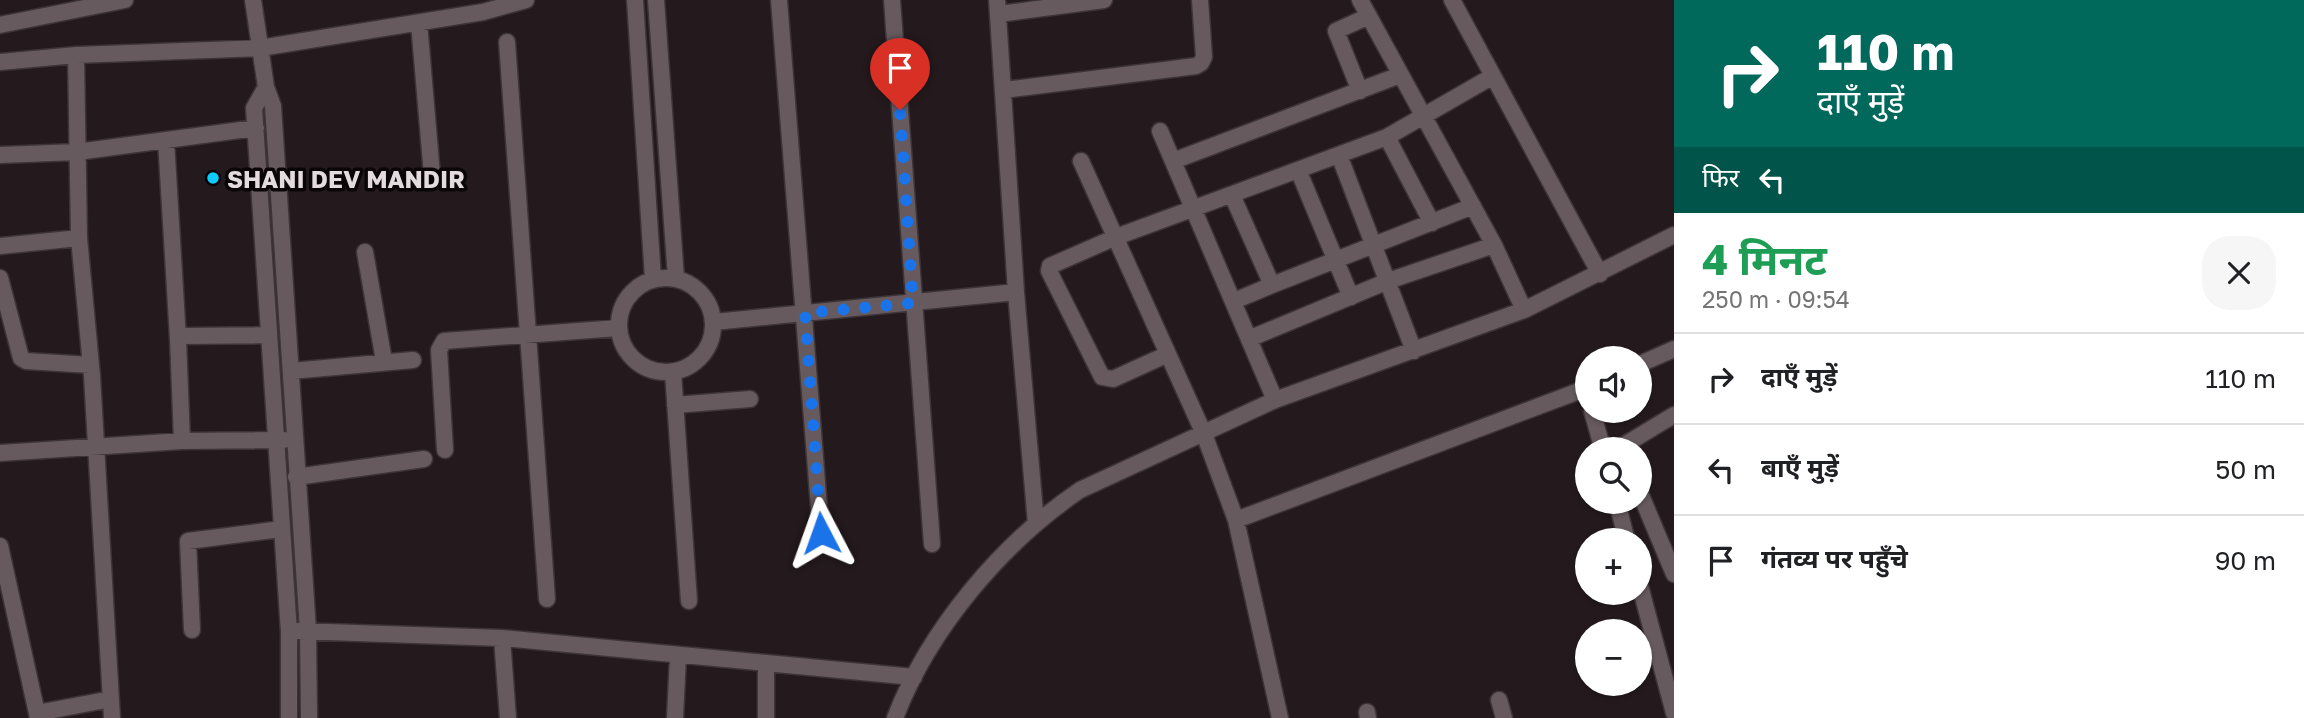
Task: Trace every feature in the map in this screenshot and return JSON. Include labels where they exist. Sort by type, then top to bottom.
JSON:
[{"type":"street","points":[[0,25],[125,0]]},
{"type":"street","points":[[253,0],[266,88],[273,106],[293,438],[308,630],[309,718]]},
{"type":"street","points":[[0,62],[76,55],[260,48],[484,12],[526,0]]},
{"type":"street","points":[[635,0],[653,279]]},
{"type":"street","points":[[656,0],[676,278]]},
{"type":"street","points":[[779,0],[821,533]]},
{"type":"street","points":[[892,0],[932,544]]},
{"type":"street","points":[[1036,524],[1016,292],[998,7],[1104,0]]},
{"type":"street","points":[[1004,90],[1201,64],[1204,57],[1200,0]]},
{"type":"street","points":[[1360,0],[1494,245],[1524,310]]},
{"type":"street","points":[[1458,2],[1493,76],[1600,274]]},
{"type":"street","points":[[1360,91],[1336,31],[1369,16]]},
{"type":"street","points":[[419,23],[432,175]]},
{"type":"street","points":[[508,42],[547,599]]},
{"type":"street","points":[[76,55],[79,238],[91,365],[112,718]]},
{"type":"street","points":[[1173,161],[1400,75]]},
{"type":"street","points":[[1168,354],[1113,379],[1102,377],[1049,271],[1053,262],[1387,137],[1423,119],[1493,76]]},
{"type":"street","points":[[266,88],[254,108],[289,632],[289,718]]},
{"type":"street","points":[[0,155],[77,152],[256,128]]},
{"type":"street","points":[[1160,131],[1251,338],[1275,400]]},
{"type":"street","points":[[1387,137],[1432,222]]},
{"type":"street","points":[[166,140],[182,442]]},
{"type":"street","points":[[1339,155],[1414,351]]},
{"type":"street","points":[[1081,161],[1204,434],[1236,520],[1280,718]]},
{"type":"street","points":[[1299,172],[1350,297]]},
{"type":"street","points":[[1232,195],[1272,285]]},
{"type":"street","points":[[1234,301],[1473,206]]},
{"type":"street","points":[[895,718],[914,677],[988,570],[1036,524],[1080,490],[1275,400],[1524,310],[1674,235]]},
{"type":"street","points":[[0,246],[79,238]]},
{"type":"street","points":[[1251,338],[1388,281],[1494,245]]},
{"type":"street","points":[[365,252],[384,361]]},
{"type":"street","points":[[0,278],[21,358],[26,361],[91,365]]},
{"type":"street","points":[[676,278],[702,293],[710,307],[714,322],[712,336],[702,354],[687,368],[660,372],[636,362],[627,352],[618,328],[619,315],[631,292],[653,279],[676,278]]},
{"type":"street","points":[[714,322],[1016,292]]},
{"type":"street","points":[[446,450],[440,345],[454,339],[618,328]]},
{"type":"street","points":[[178,339],[183,336],[269,335]]},
{"type":"street","points":[[1652,359],[1674,349]]},
{"type":"street","points":[[290,371],[413,360]]},
{"type":"street","points":[[673,372],[689,601]]},
{"type":"street","points":[[1236,520],[1575,394]]},
{"type":"street","points":[[675,405],[750,399]]},
{"type":"street","points":[[1634,437],[1674,415]]},
{"type":"street","points":[[0,453],[94,446],[276,441],[293,438]]},
{"type":"street","points":[[296,477],[424,459]]},
{"type":"street","points":[[1649,514],[1674,574]]},
{"type":"street","points":[[192,630],[188,541],[281,529]]},
{"type":"street","points":[[0,546],[38,716],[111,699]]},
{"type":"street","points":[[1645,605],[1674,713]]},
{"type":"street","points":[[289,632],[308,630],[502,638],[914,677]]},
{"type":"street","points":[[502,638],[508,718]]},
{"type":"street","points":[[675,718],[678,656]]},
{"type":"street","points":[[766,663],[766,718]]},
{"type":"street","points":[[1499,700],[1504,718]]},
{"type":"place","name":"SHANI DEV MANDIR","points":[[213,178]]},
{"type":"route","points":[[821,533],[805,313],[913,303],[900,110]]}]
